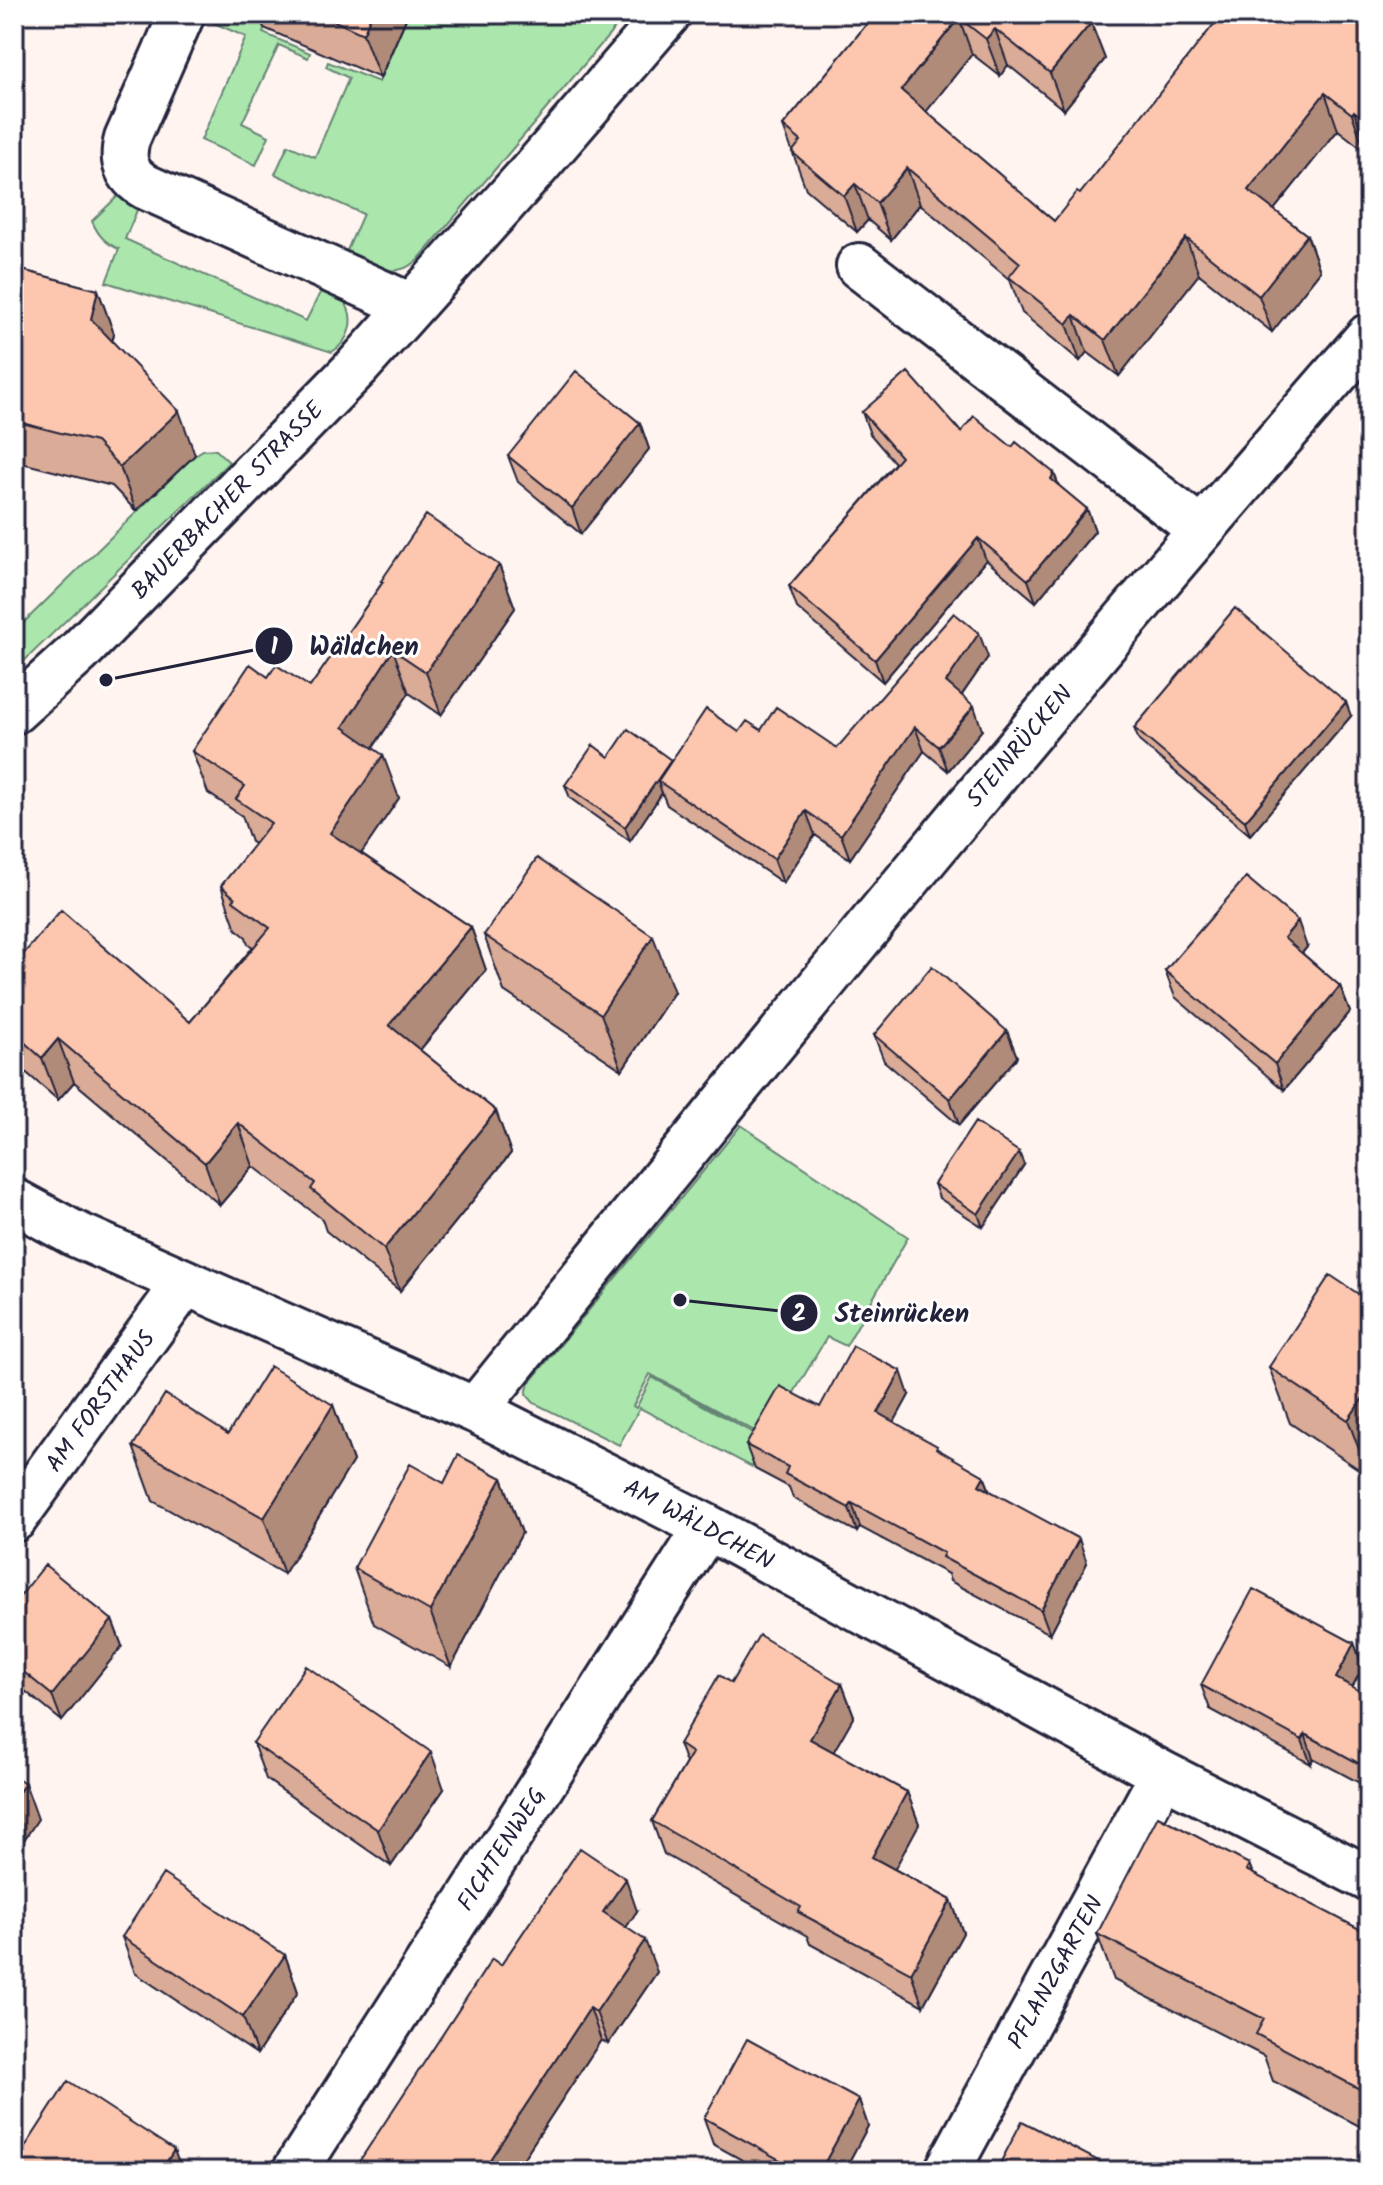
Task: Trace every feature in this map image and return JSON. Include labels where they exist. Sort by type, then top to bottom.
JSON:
[{"type":"street","points":[[182,14],[127,139],[124,157],[130,175],[146,187],[411,306]]},
{"type":"street","name":"BAUERBACHER STRASSE","points":[[14,734],[26,701],[346,378],[668,14]]},
{"type":"street","points":[[859,266],[1200,529]]},
{"type":"street","name":"STEINRÜCKEN","points":[[475,1410],[824,981],[1200,529],[1369,336]]},
{"type":"street","name":"AM WÄLDCHEN","points":[[14,1201],[73,1233],[475,1410],[707,1527],[1163,1774],[1369,1879]]},
{"type":"street","name":"AM FORSTHAUS","points":[[14,1519],[185,1283]]},
{"type":"street","name":"FICHTENWEG","points":[[295,2171],[707,1527]]},
{"type":"street","name":"PFLANZGARTEN","points":[[947,2171],[1163,1774]]},
{"type":"green space","points":[[208,14],[270,14],[263,33],[310,53],[308,58],[279,45],[242,123],[269,136],[256,165],[201,140],[246,37],[205,19]]},
{"type":"green space","points":[[408,14],[627,14],[418,260],[400,270],[391,271],[345,255],[363,214],[275,174],[288,145],[315,157],[349,78],[326,67],[328,62],[379,82]]},
{"type":"green space","points":[[121,193],[140,203],[125,239],[306,321],[323,287],[337,295],[348,308],[350,322],[347,336],[332,352],[106,282],[119,249],[102,238],[92,221]]},
{"type":"green space","points":[[215,449],[229,462],[14,671],[14,632],[195,455],[203,450]]},
{"type":"green space","points":[[741,1125],[908,1237],[846,1346],[827,1337],[767,1438],[650,1374],[633,1406],[636,1408],[652,1377],[766,1440],[752,1467],[640,1408],[619,1445],[534,1403],[526,1394],[529,1383]]},
{"type":"building","points":[[319,14],[372,14],[363,34]]},
{"type":"building","points":[[875,14],[1080,14],[1091,23],[1050,73],[995,29],[986,39],[959,18],[901,90],[1054,221],[1077,192],[1080,194],[1222,14],[1369,14],[1369,123],[1325,93],[1248,190],[1307,235],[1259,296],[1186,238],[1105,340],[1074,315],[1067,324],[1009,277],[1020,263],[907,168],[877,203],[855,184],[844,196],[792,152],[801,141],[783,126]]},
{"type":"building","points":[[14,268],[98,290],[91,319],[179,411],[120,467],[96,442],[14,421]]},
{"type":"building","points":[[576,371],[640,423],[572,508],[508,456]]},
{"type":"building","points":[[908,372],[961,432],[974,416],[1012,447],[1016,442],[1054,473],[1051,479],[1087,509],[1028,580],[978,538],[875,660],[789,586],[901,457],[862,412]]},
{"type":"building","points":[[426,515],[499,565],[426,672],[393,650],[343,727],[383,755],[330,833],[471,927],[389,1025],[496,1111],[384,1249],[311,1189],[315,1183],[238,1123],[205,1163],[58,1039],[42,1058],[14,1033],[14,965],[61,910],[190,1022],[270,928],[233,901],[235,898],[221,886],[271,823],[236,799],[245,786],[192,751],[250,664],[268,677],[276,665],[310,687]]},
{"type":"building","points":[[1235,608],[1346,702],[1245,821],[1134,728]]},
{"type":"building","points":[[954,613],[979,633],[946,682],[974,706],[939,747],[915,727],[841,835],[806,811],[774,859],[658,781],[706,709],[739,732],[747,721],[761,730],[776,707],[837,748]]},
{"type":"building","points":[[628,729],[671,760],[625,827],[565,785],[593,745],[609,757]]},
{"type":"building","points":[[537,858],[653,936],[601,1014],[484,935]]},
{"type":"building","points":[[1246,877],[1298,921],[1284,938],[1340,986],[1275,1064],[1165,971]]},
{"type":"building","points":[[932,966],[1007,1031],[950,1099],[874,1035]]},
{"type":"building","points":[[975,1122],[1019,1152],[978,1214],[934,1184]]},
{"type":"building","points":[[1330,1275],[1369,1301],[1369,1389],[1348,1420],[1269,1367]]},
{"type":"building","points":[[853,1346],[901,1371],[878,1413],[984,1476],[979,1485],[1079,1539],[1041,1610],[942,1557],[944,1553],[852,1503],[849,1508],[785,1474],[788,1467],[746,1445],[780,1386],[820,1407]]},
{"type":"building","points":[[270,1366],[333,1405],[264,1518],[133,1446],[165,1394],[228,1434]]},
{"type":"building","points":[[458,1455],[502,1478],[430,1611],[354,1568],[410,1464],[444,1483]]},
{"type":"building","points":[[45,1565],[112,1620],[52,1695],[14,1664],[14,1604]]},
{"type":"building","points":[[1253,1589],[1354,1643],[1336,1678],[1369,1696],[1369,1769],[1305,1734],[1302,1740],[1201,1685]]},
{"type":"building","points":[[759,1635],[842,1684],[810,1739],[907,1792],[872,1857],[951,1900],[911,1973],[798,1912],[801,1907],[652,1821],[692,1753],[679,1744],[719,1675],[731,1683]]},
{"type":"building","points":[[306,1666],[431,1752],[378,1830],[253,1743]]},
{"type":"building","points":[[14,1776],[25,1783],[14,1799]]},
{"type":"building","points":[[1158,1816],[1249,1864],[1246,1870],[1369,1934],[1369,2094],[1256,2034],[1264,2019],[1097,1934]]},
{"type":"building","points":[[580,1848],[626,1879],[603,1912],[645,1940],[596,2012],[590,2008],[485,2167],[491,2171],[353,2171],[492,1959],[501,1965]]},
{"type":"building","points":[[163,1874],[285,1955],[243,2017],[122,1937]]},
{"type":"building","points":[[747,2039],[859,2100],[820,2171],[800,2171],[704,2118]]},
{"type":"building","points":[[68,2081],[174,2150],[161,2171],[14,2171],[14,2164]]},
{"type":"building","points":[[1022,2121],[1112,2168],[1110,2171],[996,2171]]},
{"type":"place","name":"Wäldchen","points":[[106,680]]},
{"type":"place","name":"Steinrücken","points":[[680,1300]]}]
